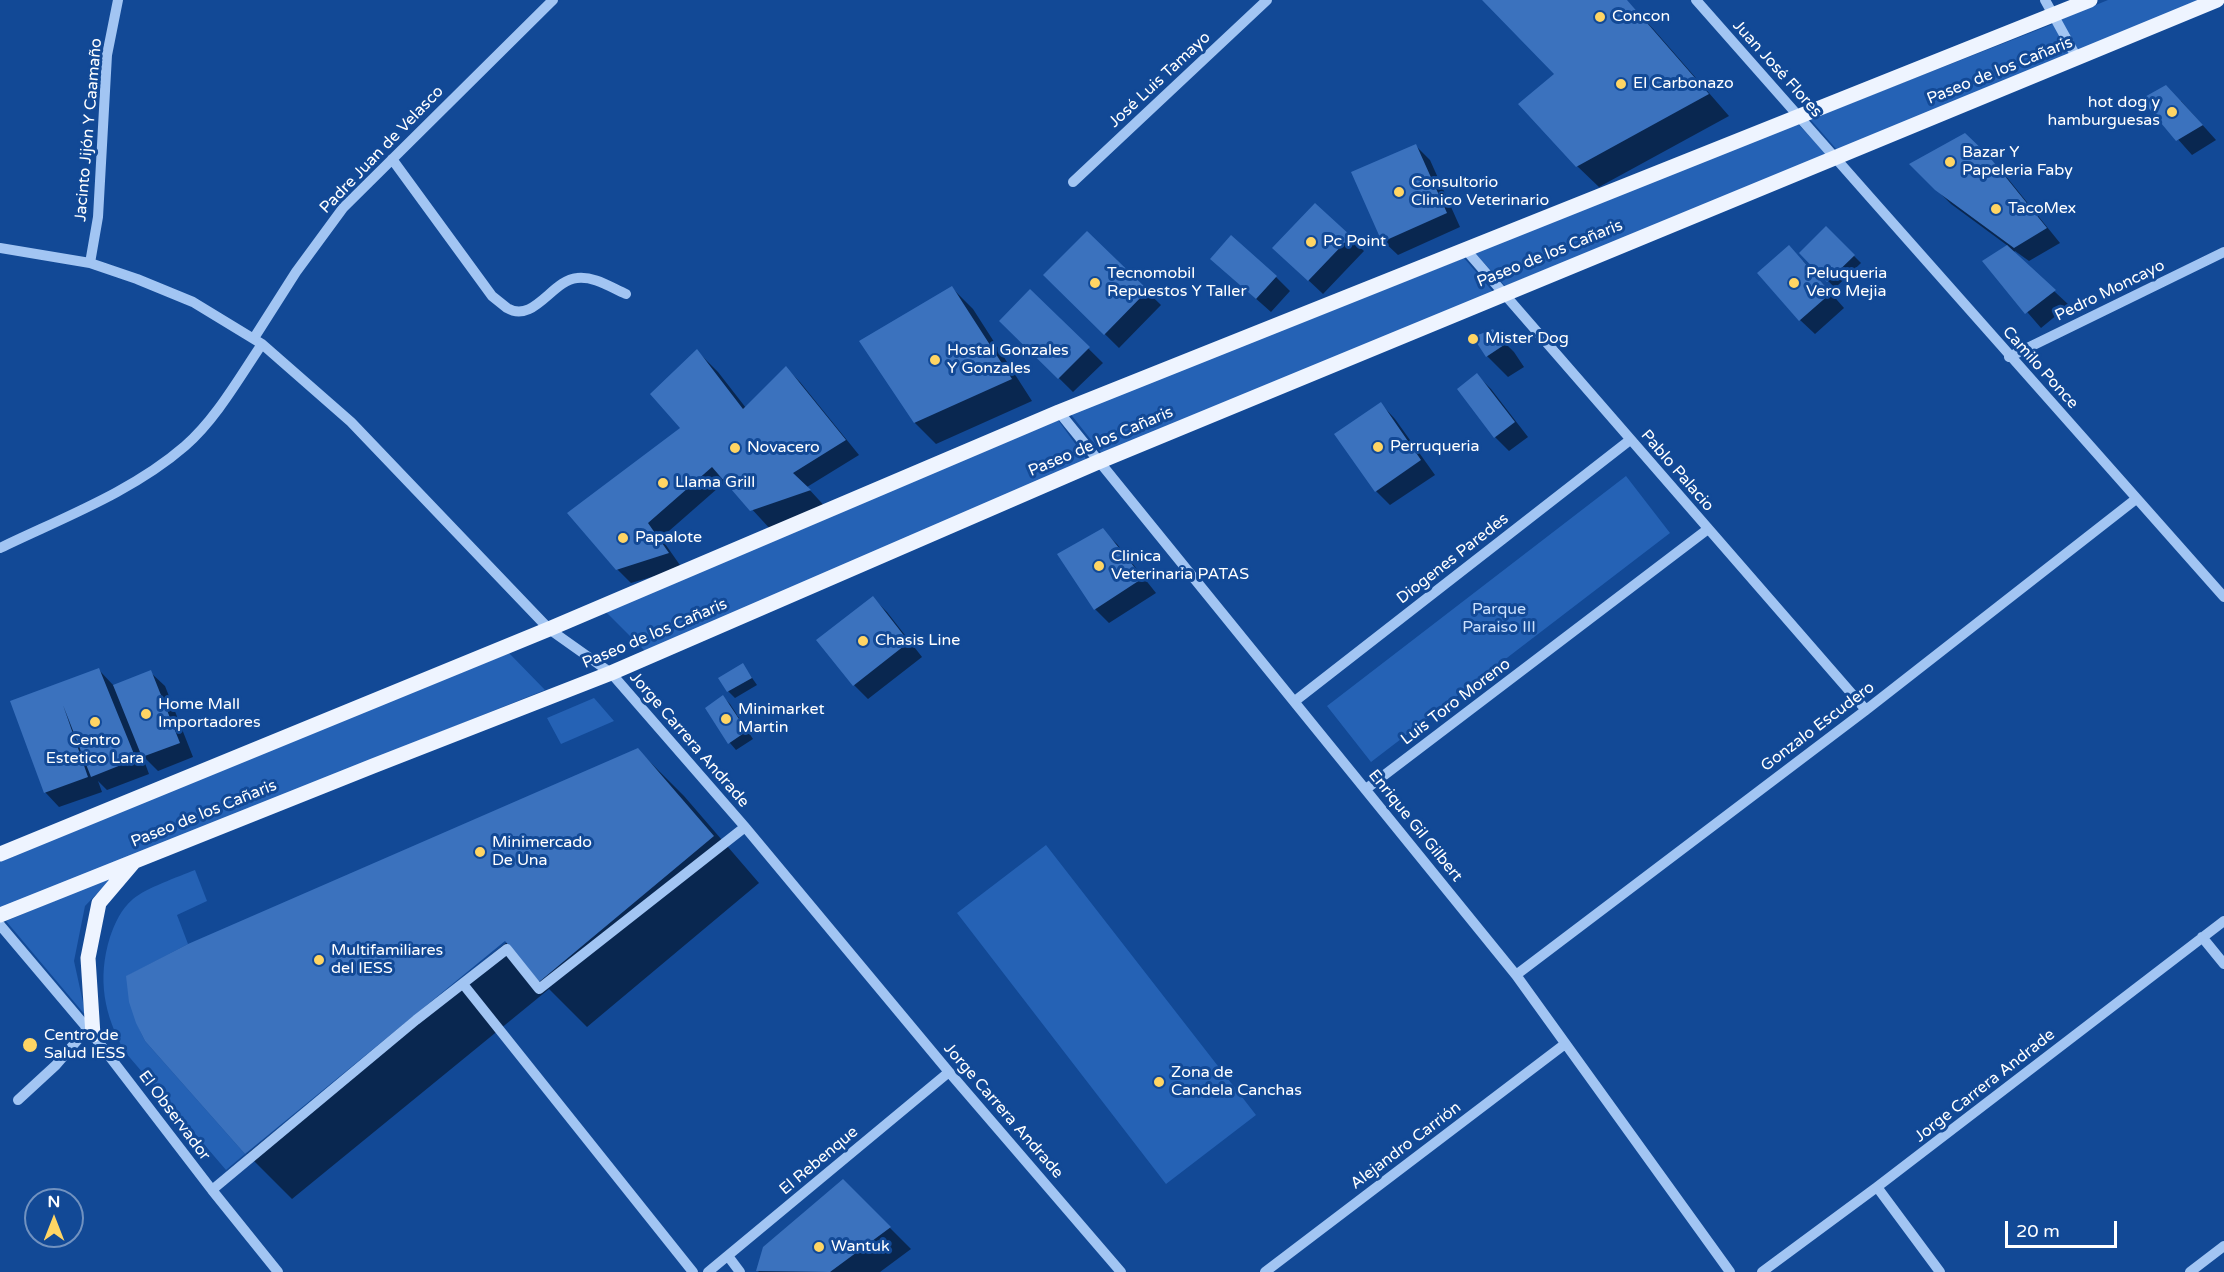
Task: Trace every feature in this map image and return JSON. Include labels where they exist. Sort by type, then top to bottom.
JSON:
[{"type":"main road","name":"Paseo de los Cañaris","points":[[0,854],[549,629],[1059,412],[2090,0]]},
{"type":"main road","name":"Paseo de los Cañaris","points":[[0,915],[611,673],[1098,462],[2217,0]]},
{"type":"main road","points":[[90,1032],[88,958],[99,903],[135,862]]},
{"type":"street","name":"Jacinto Jijón Y Caamaño","points":[[90,263],[98,217],[107,55],[118,0]]},
{"type":"street","name":"Padre Juan de Velasco","points":[[0,548],[127,486],[185,446],[216,412],[296,272],[343,208],[553,0]]},
{"type":"street","name":"José Luis Tamayo","points":[[1073,182],[1267,0]]},
{"type":"street","name":"Juan José Flores","points":[[1696,0],[1836,157]]},
{"type":"street","points":[[2045,0],[2077,58]]},
{"type":"street","name":"Camilo Ponce","points":[[1836,157],[2009,357],[2224,597]]},
{"type":"street","points":[[392,159],[492,296],[508,309],[520,312],[534,307],[563,282],[574,278],[589,278],[626,294]]},
{"type":"street","name":"Jorge Carrera Andrade","points":[[0,248],[90,263],[193,302],[258,341],[351,422],[549,629],[611,673],[745,827],[949,1072],[1121,1272]]},
{"type":"street","name":"Pablo Palacio","points":[[1466,250],[1866,710]]},
{"type":"street","name":"Pedro Moncayo","points":[[2009,357],[2224,252]]},
{"type":"street","name":"Enrique Gil Gilbert","points":[[1059,412],[1516,975],[1730,1272]]},
{"type":"street","name":"Diogenes Paredes","points":[[1295,701],[1630,440]]},
{"type":"street","name":"Gonzalo Escudero","points":[[1516,975],[1866,710],[2136,499]]},
{"type":"street","name":"Luis Toro Moreno","points":[[1366,789],[1708,529]]},
{"type":"street","points":[[212,1190],[416,1020],[507,950],[539,989],[745,827]]},
{"type":"street","name":"Jorge Carrera Andrade","points":[[1762,1272],[1877,1187],[2224,921]]},
{"type":"street","name":"El Observador","points":[[0,925],[90,1032],[278,1272]]},
{"type":"street","points":[[2202,937],[2224,964]]},
{"type":"street","points":[[463,984],[693,1272]]},
{"type":"street","points":[[18,1100],[90,1032]]},
{"type":"street","name":"Alejandro Carrión","points":[[1265,1272],[1565,1044]]},
{"type":"street","name":"El Rebenque","points":[[708,1272],[949,1072]]},
{"type":"street","points":[[1877,1187],[1940,1272]]},
{"type":"street","points":[[2190,1272],[2224,1246]]},
{"type":"street","points":[[728,1256],[741,1272]]},
{"type":"green space","points":[[2108,0],[2204,0],[2078,52],[2059,20]]},
{"type":"green space","points":[[2053,24],[2070,55],[1838,151],[1810,119]]},
{"type":"green space","points":[[1798,124],[1828,156],[1505,286],[1475,253]]},
{"type":"green space","points":[[1464,258],[1494,293],[1103,455],[1069,412]]},
{"type":"green space","points":[[1058,420],[1087,460],[645,651],[606,612]]},
{"type":"green space","name":"Parque Paraiso III","points":[[1626,476],[1670,533],[1371,762],[1327,706]]},
{"type":"green space","points":[[509,653],[545,690],[0,909],[0,858]]},
{"type":"green space","points":[[594,698],[614,721],[561,744],[547,718]]},
{"type":"green space","points":[[1046,845],[1256,1115],[1166,1184],[957,913]]},
{"type":"green space","points":[[195,870],[207,901],[177,915],[188,944],[127,976],[133,1010],[145,1041],[245,1154],[226,1170],[125,1052],[112,1024],[103,982],[106,952],[112,932],[116,921],[129,903],[162,883]]},
{"type":"green space","points":[[114,876],[85,906],[74,961],[86,1016],[6,921]]},
{"type":"building","name":"El Carbonazo","points":[[1482,0],[1627,0],[1709,94],[1576,167],[1518,104],[1554,74]]},
{"type":"building","name":"hot dog y hamburguesas","points":[[2166,85],[2203,125],[2176,141],[2141,99]]},
{"type":"building","name":"TacoMex","points":[[1965,133],[1987,154],[2047,228],[2014,248],[1935,190],[1909,164]]},
{"type":"building","name":"Consultorio Clinico Veterinario","points":[[1416,144],[1447,213],[1382,242],[1351,172]]},
{"type":"building","name":"Pc Point","points":[[1315,203],[1351,236],[1308,281],[1272,248]]},
{"type":"building","points":[[1826,226],[1855,255],[1827,282],[1799,253]]},
{"type":"building","name":"Tecnomobil Repuestos Y Taller","points":[[1087,231],[1148,290],[1104,335],[1043,275]]},
{"type":"building","points":[[1231,235],[1277,276],[1256,299],[1210,259]]},
{"type":"building","name":"Peluqueria Vero Mejia","points":[[1789,245],[1831,293],[1799,321],[1757,273]]},
{"type":"building","points":[[2007,245],[2056,290],[2025,314],[1982,261]]},
{"type":"building","name":"Hostal Gonzales Y Gonzales","points":[[952,286],[1012,379],[914,423],[859,341]]},
{"type":"building","points":[[1030,289],[1090,347],[1058,379],[999,321]]},
{"type":"building","points":[[1493,329],[1504,345],[1486,357],[1473,337]]},
{"type":"building","points":[[697,349],[743,409],[786,366],[846,440],[793,473],[811,490],[750,511],[712,467],[648,523],[669,553],[616,570],[567,513],[680,428],[650,394]]},
{"type":"building","points":[[1477,373],[1515,422],[1494,438],[1457,389]]},
{"type":"building","name":"Perruqueria","points":[[1381,402],[1421,460],[1375,492],[1334,434]]},
{"type":"building","name":"Clinica Veterinaria PATAS","points":[[1103,528],[1143,578],[1094,610],[1057,554]]},
{"type":"building","name":"Chasis Line","points":[[873,596],[909,642],[853,686],[816,640]]},
{"type":"building","points":[[743,663],[752,678],[727,692],[718,678]]},
{"type":"building","points":[[99,668],[136,759],[91,777],[63,705],[88,777],[44,793],[10,701]]},
{"type":"building","name":"Home Mall Importadores","points":[[151,670],[180,743],[142,757],[113,685]]},
{"type":"building","name":"Minimarket Martin","points":[[723,695],[747,731],[728,744],[705,708]]},
{"type":"building","name":"Multifamiliares del IESS","points":[[638,748],[714,836],[539,982],[505,941],[245,1154],[145,1041],[129,1002],[126,976],[188,944]]},
{"type":"building","points":[[843,1179],[891,1227],[830,1272],[756,1271],[763,1247]]},
{"type":"place","name":"Concon","points":[[1600,17]]},
{"type":"place","name":"El Carbonazo","points":[[1621,84]]},
{"type":"place","name":"hot dog y hamburguesas","points":[[2172,112]]},
{"type":"place","name":"Bazar Y Papeleria Faby","points":[[1950,162]]},
{"type":"place","name":"Consultorio Clinico Veterinario","points":[[1399,192]]},
{"type":"place","name":"TacoMex","points":[[1996,209]]},
{"type":"place","name":"Pc Point","points":[[1311,242]]},
{"type":"place","name":"Tecnomobil Repuestos Y Taller","points":[[1095,283]]},
{"type":"place","name":"Peluqueria Vero Mejia","points":[[1794,283]]},
{"type":"place","name":"Mister Dog","points":[[1473,339]]},
{"type":"place","name":"Hostal Gonzales Y Gonzales","points":[[935,360]]},
{"type":"place","name":"Perruqueria","points":[[1378,447]]},
{"type":"place","name":"Novacero","points":[[735,448]]},
{"type":"place","name":"Llama Grill","points":[[663,483]]},
{"type":"place","name":"Papalote","points":[[623,538]]},
{"type":"place","name":"Clinica Veterinaria PATAS","points":[[1099,566]]},
{"type":"place","name":"Chasis Line","points":[[863,641]]},
{"type":"place","name":"Home Mall Importadores","points":[[146,714]]},
{"type":"place","name":"Minimarket Martin","points":[[726,719]]},
{"type":"place","name":"Centro Estetico Lara","points":[[95,722]]},
{"type":"place","name":"Minimercado De Una","points":[[480,852]]},
{"type":"place","name":"Multifamiliares del IESS","points":[[319,960]]},
{"type":"place","name":"Centro de Salud IESS","points":[[30,1045]]},
{"type":"place","name":"Zona de Candela Canchas","points":[[1159,1082]]},
{"type":"place","name":"Wantuk","points":[[819,1247]]}]
